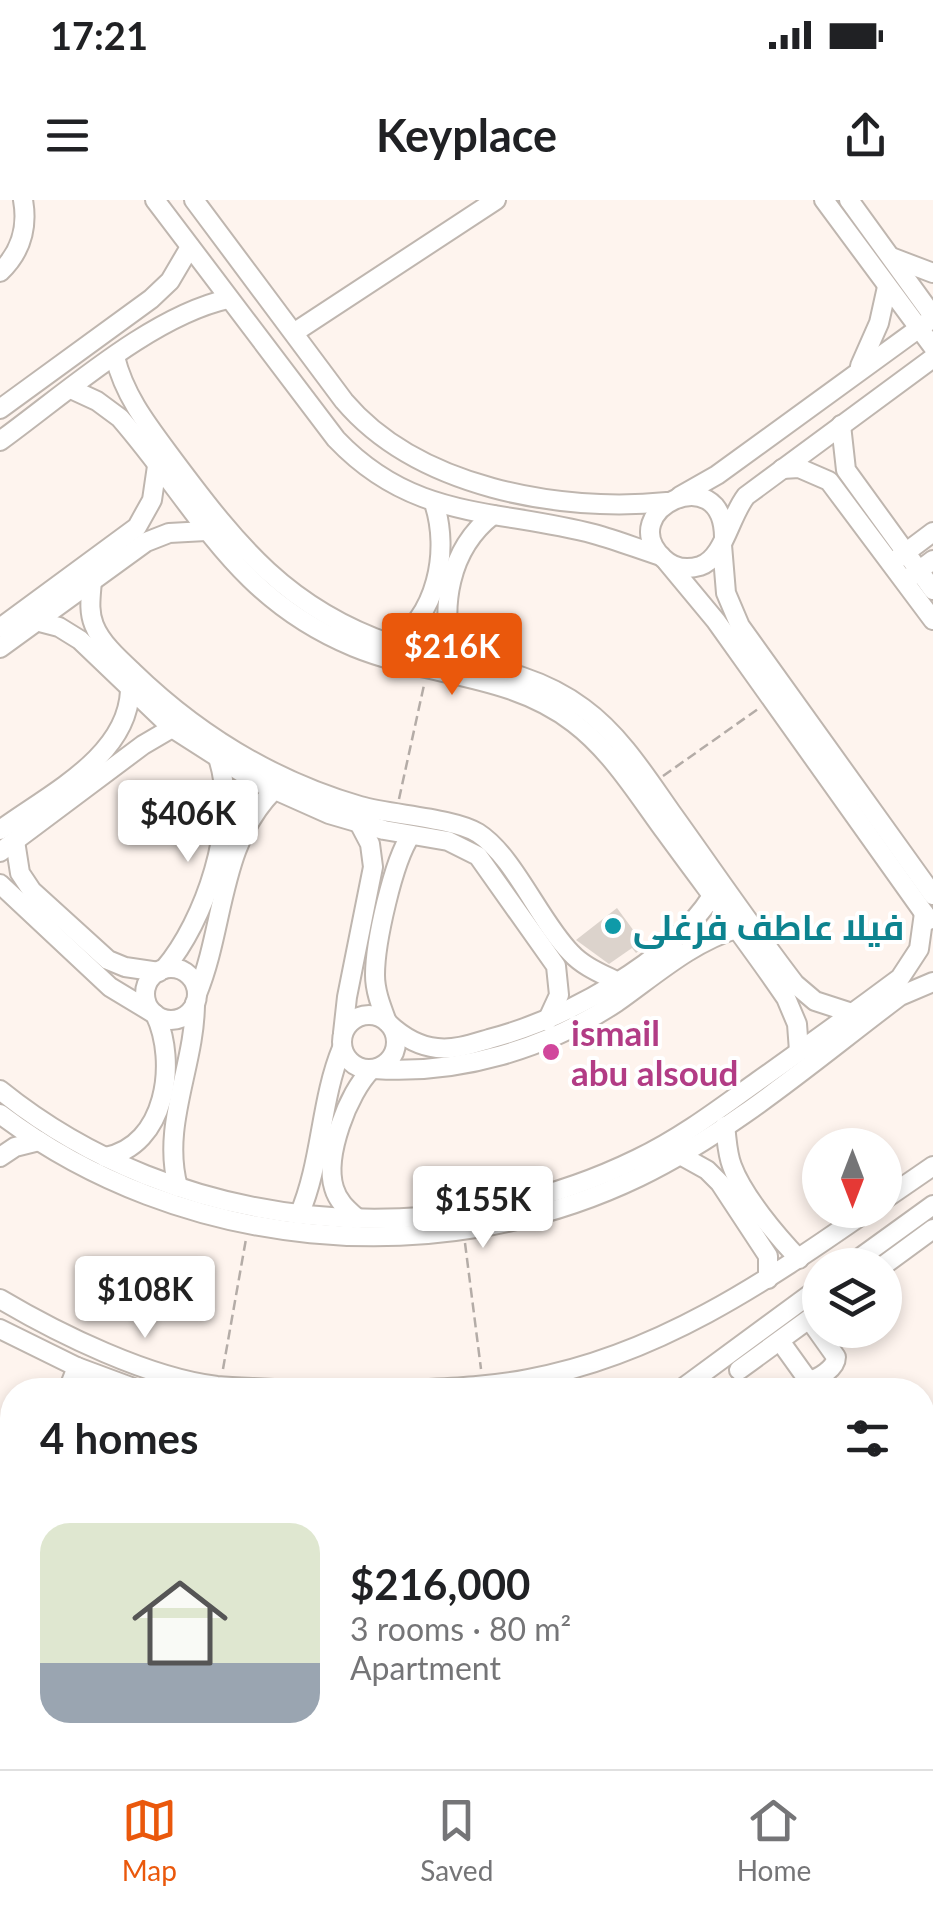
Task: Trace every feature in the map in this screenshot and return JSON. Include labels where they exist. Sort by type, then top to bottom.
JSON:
[{"type":"street","points":[[0,272],[15,258],[24,230],[22,200]]},
{"type":"street","points":[[156,200],[228,300],[351,454],[384,480],[434,502],[593,534],[684,568],[711,560],[746,496],[933,358]]},
{"type":"street","points":[[194,200],[360,420],[393,447],[432,468],[490,486],[576,502],[628,505],[703,498],[713,505],[724,525],[726,593],[740,626],[933,894]]},
{"type":"street","points":[[295,332],[496,200]]},
{"type":"street","points":[[824,200],[888,287],[928,321]]},
{"type":"street","points":[[848,200],[928,321],[933,347]]},
{"type":"street","points":[[0,409],[151,300],[178,270],[190,248]]},
{"type":"street","points":[[888,256],[933,272]]},
{"type":"street","points":[[857,371],[874,339],[888,287]]},
{"type":"street","points":[[0,441],[176,316],[228,300]]},
{"type":"street","points":[[0,1090],[39,1119],[105,1157],[178,1187],[238,1204],[358,1219],[486,1209],[578,1184],[637,1159],[692,1128],[908,970],[928,919],[716,620],[655,548],[652,528],[654,518],[673,499],[718,475],[928,321]]},
{"type":"street","points":[[115,358],[134,406],[244,551],[282,585],[347,626],[391,644],[518,673],[569,698],[613,734],[795,984],[827,1007],[852,1013]]},
{"type":"street","points":[[71,390],[98,401],[120,418],[206,531],[254,585],[302,622],[357,649],[515,690],[576,724],[609,756],[786,998],[797,1024],[800,1052]]},
{"type":"street","points":[[841,426],[846,470],[898,558]]},
{"type":"street","points":[[0,628],[138,527],[152,500],[157,466]]},
{"type":"street","points":[[782,469],[798,468],[829,481],[898,558],[919,571],[933,590]]},
{"type":"street","points":[[391,644],[416,624],[432,596],[440,532],[434,502]]},
{"type":"street","points":[[454,659],[447,614],[458,560],[471,535],[493,515]]},
{"type":"street","points":[[0,648],[157,536],[181,530],[206,531]]},
{"type":"street","points":[[898,558],[933,532]]},
{"type":"street","points":[[919,571],[933,620]]},
{"type":"street","points":[[92,580],[91,614],[98,635],[147,686],[194,724],[247,759],[334,798],[395,815],[460,826],[479,834],[494,848],[567,949],[583,964],[616,981]]},
{"type":"street","points":[[36,621],[80,640],[172,728],[219,761],[273,791],[359,823],[459,844],[486,864],[556,966],[560,995],[547,1020]]},
{"type":"street","points":[[5,841],[105,752],[126,717],[130,691]]},
{"type":"street","points":[[5,841],[172,728]]},
{"type":"street","points":[[105,1157],[137,1144],[156,1116],[166,1058],[163,1035],[145,992],[150,979],[162,970],[196,922],[221,835],[226,802],[219,761]]},
{"type":"street","points":[[178,1187],[172,1137],[192,1046],[196,998],[211,953],[236,846],[255,811],[273,791]]},
{"type":"street","points":[[359,823],[370,844],[373,868],[342,1041],[352,1064],[372,1070],[446,1069],[548,1038],[599,1013],[702,944],[736,929]]},
{"type":"street","points":[[358,1219],[338,1199],[332,1172],[344,1110],[352,1092],[372,1070],[394,1055],[396,1039],[376,987],[376,962],[396,862],[410,835]]},
{"type":"street","points":[[5,841],[32,892],[108,960],[125,968],[176,969],[189,976],[196,998]]},
{"type":"street","points":[[0,884],[110,987],[154,1014],[166,1020],[180,1018],[196,998]]},
{"type":"street","points":[[298,1214],[309,1186],[327,1088],[347,1026],[362,1016],[379,1017],[421,1045],[446,1048],[547,1020],[616,981],[683,932],[712,896]]},
{"type":"street","points":[[0,1114],[95,1173],[155,1198],[249,1224],[356,1237],[463,1231],[582,1200],[680,1155],[900,996],[933,982]]},
{"type":"street","points":[[725,1126],[736,1178],[799,1259]]},
{"type":"street","points":[[0,1157],[15,1147],[39,1141]]},
{"type":"street","points":[[680,1155],[720,1183],[768,1256],[768,1279]]},
{"type":"street","points":[[902,1187],[933,1166]]},
{"type":"street","points":[[873,1248],[933,1204]]},
{"type":"street","points":[[530,1378],[672,1332],[768,1279],[844,1228]]},
{"type":"street","points":[[902,1252],[933,1229]]},
{"type":"street","points":[[0,1299],[118,1356],[193,1378]]},
{"type":"street","points":[[696,1378],[802,1300]]},
{"type":"street","points":[[739,1370],[802,1324]]},
{"type":"street","points":[[0,1328],[107,1378]]},
{"type":"street","points":[[780,1340],[807,1378]]},
{"type":"street","points":[[816,1378],[832,1367],[836,1357],[831,1348]]},
{"type":"street","points":[[73,1378],[77,1367]]},
{"type":"path","points":[[395,815],[428,669]]},
{"type":"path","points":[[651,784],[772,700]]},
{"type":"path","points":[[221,1378],[249,1224]]},
{"type":"path","points":[[463,1231],[482,1378]]},
{"type":"building","name":"فيلا عاطف فرغلى","points":[[617,908],[645,946],[636,953],[632,948],[609,964],[576,940]]},
{"type":"place","name":"فيلا عاطف فرغلى","points":[[613,926]]},
{"type":"place","name":"ismail abu alsoud","points":[[551,1052]]}]
